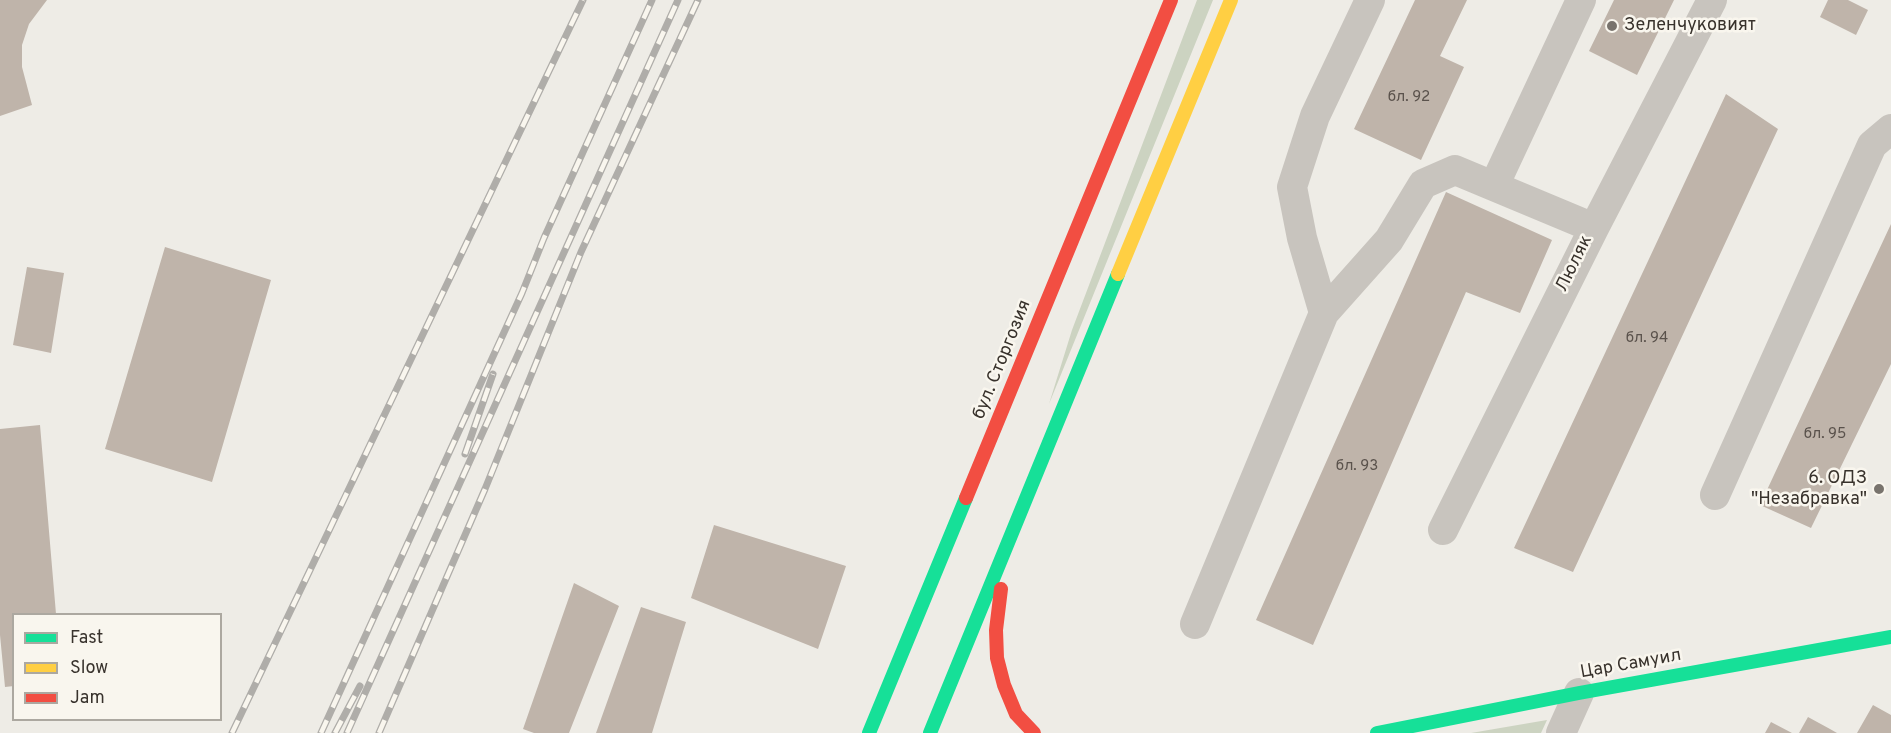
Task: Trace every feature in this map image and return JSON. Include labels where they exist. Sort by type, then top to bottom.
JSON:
[{"type":"main road","name":"бул. Сторгозия","points":[[869,733],[1171,0]]},
{"type":"main road","points":[[930,733],[1231,0]]},
{"type":"main road","points":[[1024,504],[998,602],[997,658],[1004,685],[1016,714],[1034,733]]},
{"type":"main road","name":"Цар Самуил","points":[[1377,733],[1579,693],[1891,637]]},
{"type":"street","points":[[1324,313],[1302,238],[1292,187],[1315,116],[1370,0]]},
{"type":"street","points":[[1494,186],[1581,0]]},
{"type":"street","name":"Люляк","points":[[1443,530],[1594,228],[1712,0]]},
{"type":"street","points":[[1715,495],[1872,145],[1891,129]]},
{"type":"street","points":[[1195,624],[1324,313],[1389,240],[1423,184],[1455,170],[1594,228]]},
{"type":"street","points":[[1561,733],[1579,693]]},
{"type":"green space","points":[[1197,0],[1213,0],[1049,404],[1072,330]]},
{"type":"green space","points":[[1547,720],[1541,733],[1471,733]]},
{"type":"building","points":[[0,0],[47,0],[29,24],[22,45],[22,67],[32,105],[0,116]]},
{"type":"building","points":[[1415,0],[1467,0],[1440,56],[1464,67],[1421,160],[1354,129]]},
{"type":"building","points":[[1614,0],[1674,0],[1637,75],[1589,51]]},
{"type":"building","points":[[1828,0],[1848,0],[1868,10],[1856,35],[1820,17]]},
{"type":"building","points":[[1726,94],[1778,129],[1573,572],[1514,548]]},
{"type":"building","points":[[1446,192],[1552,240],[1520,313],[1466,292],[1313,645],[1256,620]]},
{"type":"building","points":[[1891,224],[1891,364],[1811,528],[1760,505]]},
{"type":"building","points":[[165,247],[271,280],[212,482],[105,449]]},
{"type":"building","points":[[27,267],[64,273],[51,353],[13,345]]},
{"type":"building","points":[[40,425],[56,613],[12,613],[12,686],[5,687],[0,635],[0,429]]},
{"type":"building","points":[[714,525],[846,566],[818,649],[691,598]]},
{"type":"building","points":[[574,583],[619,606],[569,733],[534,733],[523,729]]},
{"type":"building","points":[[641,607],[686,622],[652,733],[596,733]]},
{"type":"building","points":[[1873,705],[1891,715],[1891,733],[1857,733]]},
{"type":"building","points":[[1808,717],[1830,729],[1837,733],[1799,733]]},
{"type":"building","points":[[1771,722],[1792,733],[1765,733]]},
{"type":"railway","points":[[232,733],[583,0]]},
{"type":"railway","points":[[321,733],[522,293],[544,238],[652,0]]},
{"type":"railway","points":[[347,733],[678,0]]},
{"type":"railway","points":[[379,733],[485,489],[581,252],[698,0]]},
{"type":"railway","points":[[465,454],[493,374]]},
{"type":"railway","points":[[335,733],[360,686]]},
{"type":"traffic: fast","points":[[930,733],[1118,274]]},
{"type":"traffic: fast","points":[[869,733],[966,498]]},
{"type":"traffic: fast","points":[[1377,733],[1579,693],[1891,637]]},
{"type":"traffic: slow","points":[[1118,274],[1231,0]]},
{"type":"traffic: jam","points":[[966,498],[1171,0]]},
{"type":"traffic: jam","points":[[1001,589],[996,630],[997,658],[1004,685],[1016,714],[1034,733]]},
{"type":"place","name":"Зеленчуковият","points":[[1612,26]]},
{"type":"place","name":"6. ОДЗ \"Незабравка\"","points":[[1879,489]]}]
